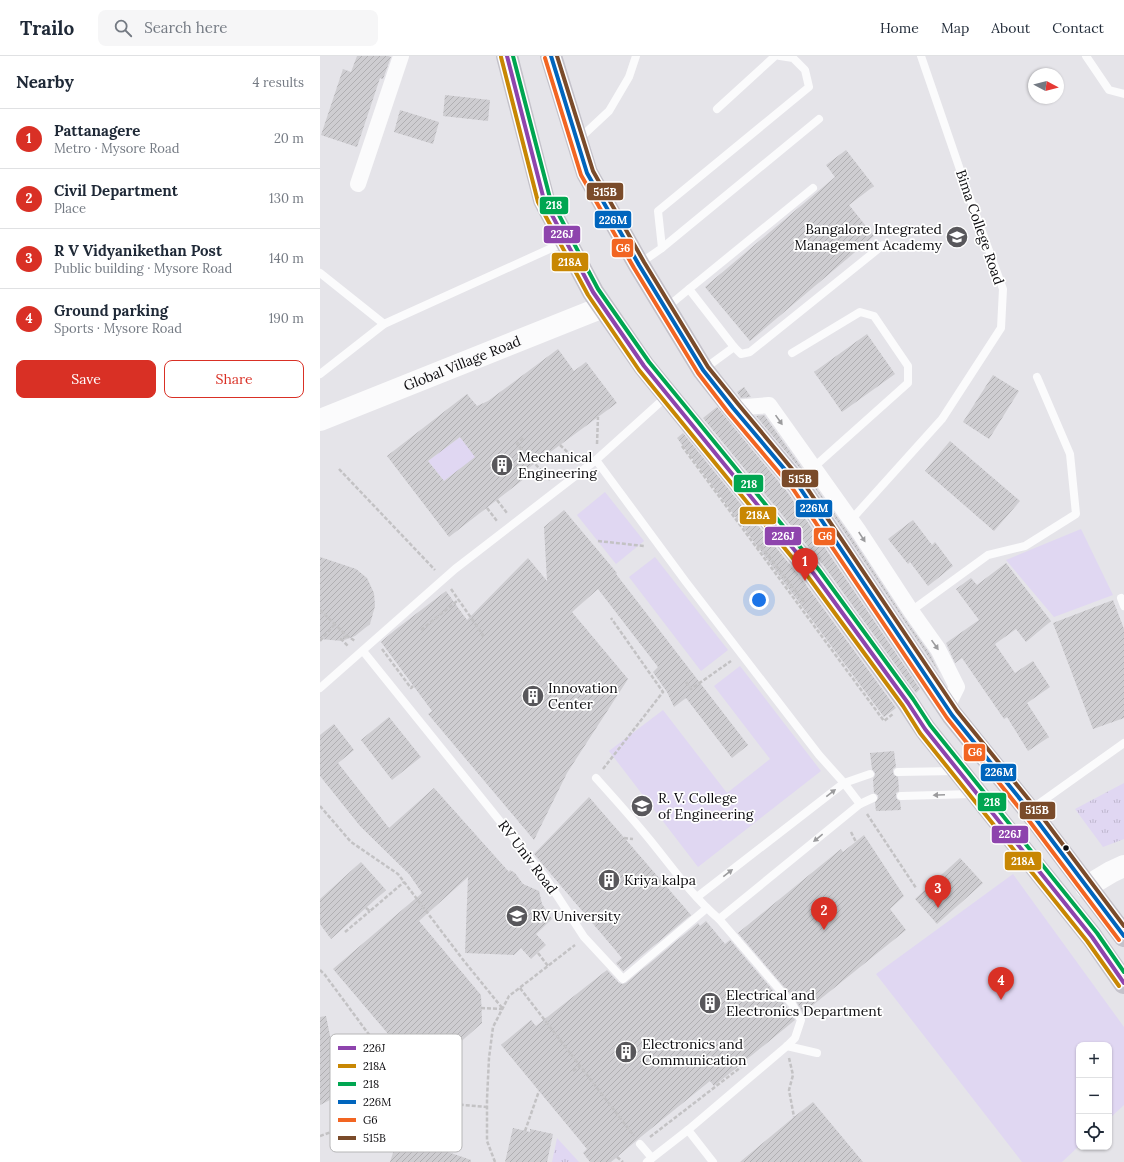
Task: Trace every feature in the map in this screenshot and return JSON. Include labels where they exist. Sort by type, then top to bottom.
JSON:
[{"type":"highway","points":[[507,56],[544,200],[593,292],[644,366],[814,574],[926,729],[1092,937],[1124,983]]},
{"type":"highway","points":[[551,56],[587,173],[639,265],[703,370],[798,485],[947,707],[1029,810],[1124,936]]},
{"type":"street","points":[[358,184],[401,56]]},
{"type":"street","name":"Global Village Road","points":[[320,420],[603,307]]},
{"type":"street","points":[[733,408],[769,406],[804,457],[814,467],[851,520],[910,611],[938,649],[957,687],[947,707]]},
{"type":"street","points":[[1086,887],[1110,872],[1124,866]]},
{"type":"lane","points":[[577,141],[609,111],[629,77],[636,56]]},
{"type":"lane","points":[[718,110],[775,56]]},
{"type":"lane","points":[[662,248],[658,212],[809,87],[805,70],[793,58],[780,56]]},
{"type":"lane","name":"Bima College Road","points":[[851,520],[942,419],[1001,328],[1003,289],[967,190],[922,56]]},
{"type":"lane","points":[[1086,56],[1109,90],[1124,94]]},
{"type":"lane","points":[[639,265],[662,248],[819,119]]},
{"type":"lane","points":[[666,308],[813,188]]},
{"type":"lane","points":[[320,374],[384,324],[566,242]]},
{"type":"lane","points":[[689,289],[734,347],[741,354],[750,352],[883,245]]},
{"type":"lane","points":[[320,273],[384,324]]},
{"type":"lane","points":[[792,353],[860,312],[874,316],[908,366],[908,383],[814,467]]},
{"type":"lane","points":[[703,370],[734,347]]},
{"type":"lane","points":[[910,611],[988,555],[1025,546],[1076,514],[1070,454],[1037,377]]},
{"type":"lane","points":[[320,688],[455,569],[585,469],[668,396]]},
{"type":"lane","points":[[596,460],[741,654],[819,755],[844,783],[860,804]]},
{"type":"lane","name":"RV Univ Road","points":[[363,651],[545,877],[584,938],[623,979],[707,908]]},
{"type":"lane","points":[[1029,810],[1124,744]]},
{"type":"lane","points":[[898,772],[959,771]]},
{"type":"lane","points":[[697,897],[844,783],[870,774]]},
{"type":"lane","points":[[596,778],[650,840],[682,882],[718,919],[792,1004],[801,1020],[799,1030],[795,1038],[787,1046],[688,1130],[649,1160],[640,1144]]},
{"type":"lane","points":[[901,796],[977,794]]},
{"type":"lane","points":[[718,919],[860,804],[873,798]]},
{"type":"lane","points":[[787,1046],[817,1053]]},
{"type":"lane","points":[[688,1130],[713,1162]]},
{"type":"path","points":[[596,460],[598,417]]},
{"type":"path","points":[[523,438],[517,444],[558,489]]},
{"type":"path","points":[[678,440],[884,721],[908,703]]},
{"type":"path","points":[[560,445],[585,469]]},
{"type":"path","points":[[339,469],[444,579],[483,635],[481,637]]},
{"type":"path","points":[[497,500],[507,513]]},
{"type":"path","points":[[487,508],[497,521]]},
{"type":"path","points":[[598,541],[661,548]]},
{"type":"path","points":[[757,548],[760,545],[805,603]]},
{"type":"path","points":[[421,630],[457,601]]},
{"type":"path","points":[[320,610],[347,636],[358,643]]},
{"type":"path","points":[[596,778],[663,692],[612,618]]},
{"type":"path","points":[[320,641],[335,624]]},
{"type":"path","points":[[347,636],[341,639],[348,646]]},
{"type":"path","points":[[375,640],[411,688],[413,686]]},
{"type":"path","points":[[686,682],[691,689],[741,654]]},
{"type":"path","points":[[860,804],[916,888]]},
{"type":"path","points":[[320,806],[351,842],[398,874],[464,961],[503,1009]]},
{"type":"path","points":[[851,832],[856,842]]},
{"type":"path","points":[[345,932],[404,882]]},
{"type":"path","points":[[366,908],[370,911]]},
{"type":"path","points":[[496,1162],[487,1141],[489,1058],[493,1027],[509,996],[571,948]]},
{"type":"path","points":[[538,953],[548,966]]},
{"type":"path","points":[[320,970],[369,1034]]},
{"type":"path","points":[[520,988],[640,1144],[744,1065]]},
{"type":"path","points":[[481,1008],[503,1009]]},
{"type":"path","points":[[787,1046],[793,1075],[790,1090],[794,1117]]},
{"type":"path","points":[[573,1071],[580,1066]]},
{"type":"path","points":[[525,1131],[539,1091]]},
{"type":"path","points":[[462,1104],[487,1106]]},
{"type":"path","points":[[320,1136],[330,1132]]},
{"type":"path","points":[[617,1157],[623,1162]]},
{"type":"green space","points":[[460,437],[485,469],[466,484],[457,471],[444,481],[428,461]]},
{"type":"green space","points":[[605,492],[644,541],[616,564],[577,515]]},
{"type":"green space","points":[[1081,529],[1113,595],[1054,617],[1006,560]]},
{"type":"green space","points":[[655,557],[728,650],[701,671],[629,577]]},
{"type":"green space","points":[[740,666],[821,771],[698,867],[609,751],[663,710],[727,793],[770,759],[714,686]]},
{"type":"green space","points":[[1124,783],[1124,839],[1103,847],[1075,809]]},
{"type":"green space","points":[[1013,874],[1124,1027],[1124,1105],[1112,1116],[1112,1042],[1076,1042],[1076,1149],[1062,1162],[1022,1162],[876,974]]},
{"type":"green space","points":[[557,1138],[579,1162],[552,1162]]},
{"type":"building","points":[[357,56],[391,57],[383,79],[380,78],[357,147],[321,135],[343,69],[351,72]]},
{"type":"building","points":[[445,95],[490,100],[488,121],[443,116]]},
{"type":"building","points":[[400,110],[439,122],[433,144],[394,132]]},
{"type":"building","points":[[846,150],[874,186],[849,205],[874,236],[750,341],[705,287],[835,177],[826,165]]},
{"type":"building","points":[[867,334],[895,374],[842,412],[814,372]]},
{"type":"building","points":[[558,349],[574,371],[586,362],[617,403],[526,470],[529,475],[449,537],[387,456],[467,394],[477,406],[488,401]],"holes":[[[460,437],[475,457],[444,481],[428,461]]]},
{"type":"building","points":[[993,375],[1019,391],[989,439],[963,422]]},
{"type":"building","points":[[744,387],[751,397],[741,398],[737,392]]},
{"type":"building","points":[[717,407],[788,493],[920,689],[916,693],[824,566],[703,418]]},
{"type":"building","points":[[764,415],[850,535],[903,616],[930,654],[940,674],[808,478],[756,416]]},
{"type":"building","points":[[683,433],[804,582],[896,708],[884,717],[677,438]]},
{"type":"building","points":[[950,441],[1020,501],[994,531],[925,471]]},
{"type":"building","name":"Innovation Center","points":[[564,510],[617,573],[616,574],[748,745],[732,758],[686,698],[674,707],[667,692],[653,672],[658,667],[598,589],[572,612],[628,679],[567,773],[534,840],[428,714],[432,711],[381,642],[446,591],[467,620],[528,558],[547,581],[544,527]]},
{"type":"building","points":[[913,520],[932,545],[935,542],[953,566],[928,586],[910,562],[908,564],[888,539]]},
{"type":"building","points":[[320,557],[356,569],[367,578],[374,593],[375,606],[370,624],[355,636],[342,641],[320,639]]},
{"type":"building","points":[[1006,563],[1051,621],[1026,642],[1016,629],[995,644],[1015,673],[1033,661],[1050,687],[1027,703],[1049,737],[1028,751],[1007,717],[1004,719],[962,658],[955,663],[946,643],[979,620],[956,589],[971,578],[977,585]]},
{"type":"building","points":[[1113,600],[1124,629],[1124,718],[1093,729],[1053,623]]},
{"type":"building","points":[[389,717],[421,757],[392,780],[361,740]]},
{"type":"building","points":[[334,724],[354,750],[338,763],[389,828],[434,788],[509,872],[510,870],[515,873],[523,884],[539,891],[542,904],[552,919],[536,934],[546,945],[531,959],[521,948],[514,955],[465,953],[468,877],[419,921],[481,995],[482,1023],[462,1041],[462,1034],[388,1034],[333,969],[422,893],[409,874],[360,826],[320,776],[320,735]]},
{"type":"building","points":[[894,751],[896,767],[893,769],[893,772],[894,775],[898,777],[899,791],[896,793],[896,797],[900,801],[901,810],[876,811],[875,803],[878,795],[874,793],[873,779],[875,773],[872,769],[870,753]]},
{"type":"building","name":"Kriya kalpa","points":[[589,797],[691,915],[623,971],[616,963],[622,958],[534,854]]},
{"type":"building","points":[[864,835],[904,896],[890,909],[906,930],[803,1013],[796,1001],[738,933],[841,849],[843,852]]},
{"type":"building","points":[[960,858],[983,883],[937,924],[915,899]]},
{"type":"building","points":[[361,862],[386,890],[331,939],[320,924],[320,899]]},
{"type":"building","points":[[706,921],[725,944],[730,940],[787,1007],[795,1020],[714,1086],[710,1081],[611,1162],[590,1162],[583,1153],[587,1149],[501,1045],[531,1020],[536,1026],[607,970],[619,983],[626,983],[698,923],[700,926]]},
{"type":"building","points":[[326,1016],[330,1036],[330,1100],[320,1105],[320,1017]]},
{"type":"building","points":[[813,1102],[863,1162],[740,1162],[794,1117]]},
{"type":"building","points":[[513,1128],[530,1132],[530,1129],[553,1134],[547,1162],[505,1162]]},
{"type":"building","points":[[393,1152],[448,1152],[471,1160],[471,1162],[390,1162]]},
{"type":"transit line","name":"226J","points":[[507,56],[544,200],[593,292],[644,366],[814,574],[908,703],[925,729],[1092,937],[1124,983]]},
{"type":"transit line","name":"218","points":[[513,56],[550,198],[598,289],[649,362],[819,570],[913,699],[930,725],[1097,933],[1124,972]]},
{"type":"transit line","name":"226M","points":[[551,56],[587,173],[639,265],[703,370],[798,485],[952,715],[1029,810],[1124,936]]},
{"type":"transit line","name":"515B","points":[[557,56],[593,171],[644,262],[708,367],[803,482],[957,711],[1034,806],[1124,926]]},
{"type":"transit line","name":"218A","points":[[501,57],[538,202],[588,295],[639,370],[809,578],[903,706],[920,733],[1087,941],[1119,986]]},
{"type":"transit line","name":"G6","points":[[545,58],[581,175],[634,268],[698,373],[728,412],[793,489],[947,718],[1024,814],[1119,940]]},
{"type":"place","name":"Bangalore Integrated Management Academy","points":[[957,237]]},
{"type":"place","name":"Mechanical Engineering","points":[[502,465]]},
{"type":"place","name":"Pattanagere","points":[[805,581]]},
{"type":"place","name":"Innovation Center","points":[[533,696]]},
{"type":"place","name":"R. V. College of Engineering","points":[[642,806]]},
{"type":"place","name":"Kriya kalpa","points":[[609,880]]},
{"type":"place","name":"R V Vidyanikethan Post","points":[[938,908]]},
{"type":"place","name":"RV University","points":[[517,916]]},
{"type":"place","name":"Civil Department","points":[[824,930]]},
{"type":"place","name":"Ground parking","points":[[1001,1000]]},
{"type":"place","name":"Electrical and Electronics Department","points":[[710,1003]]},
{"type":"place","name":"Electronics and Communication","points":[[626,1052]]}]
